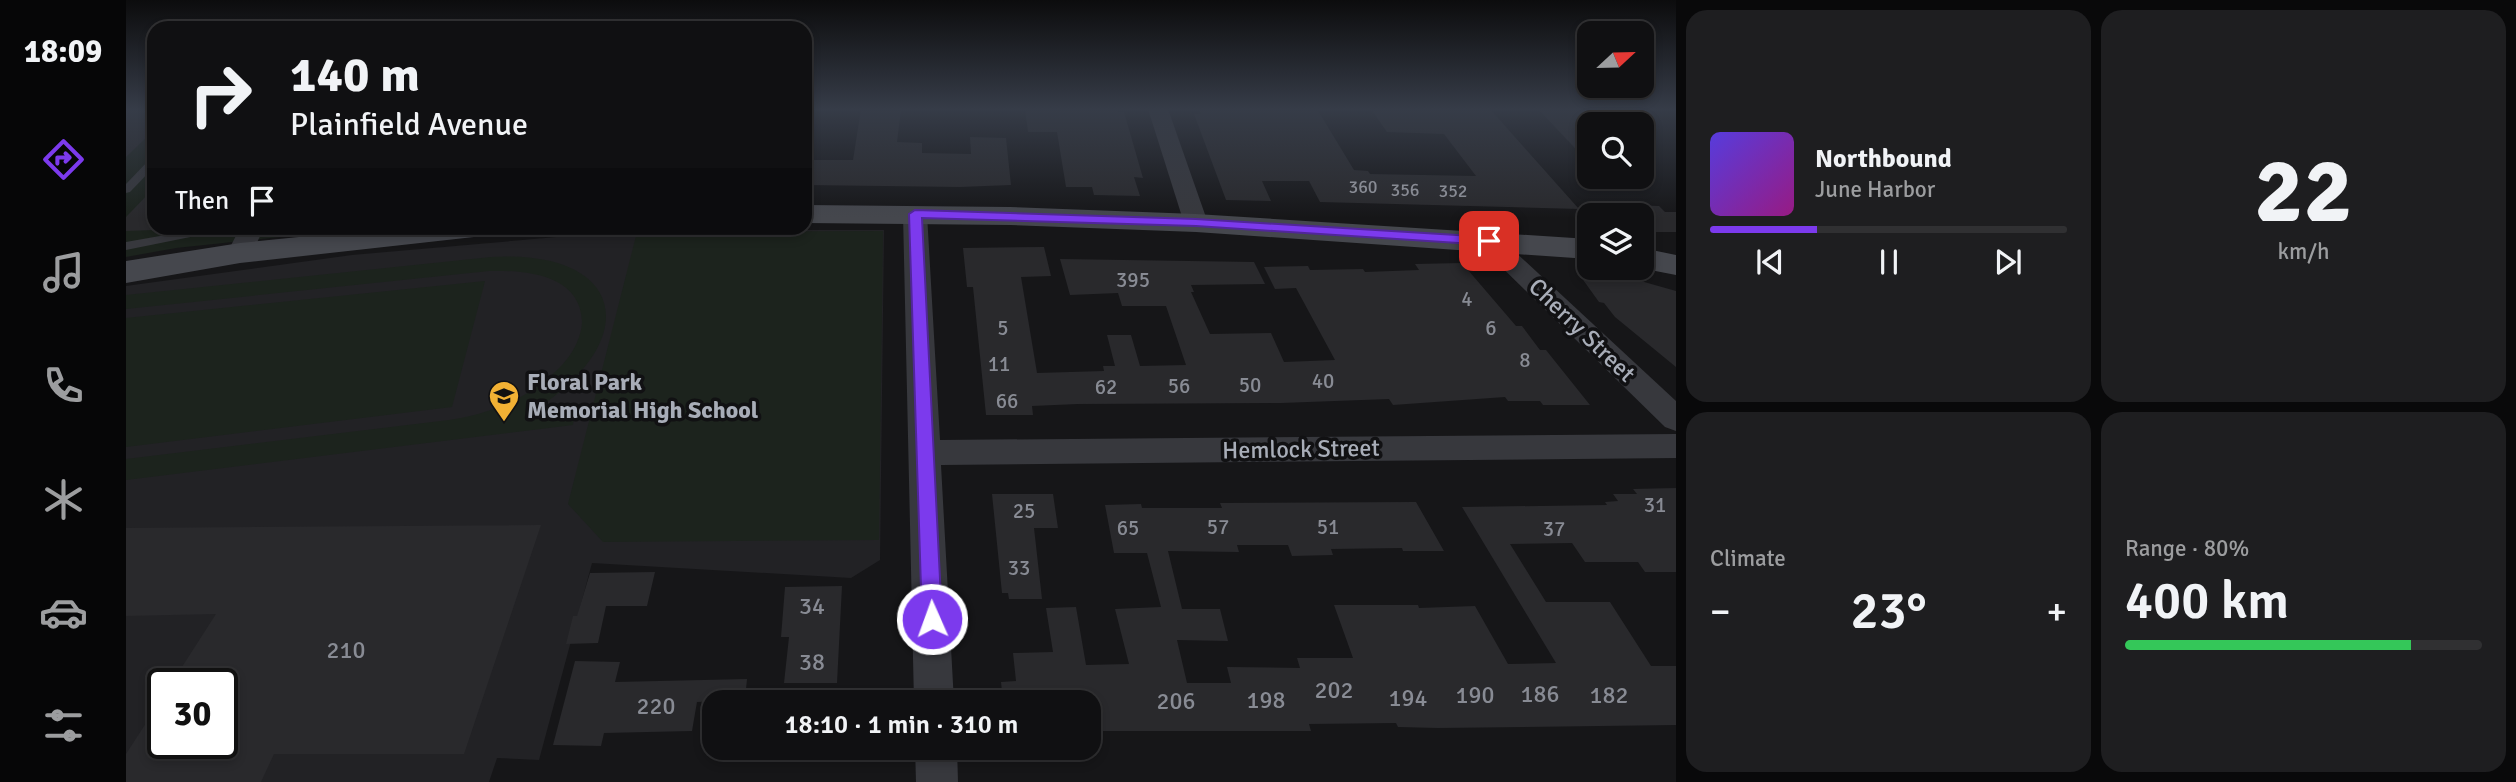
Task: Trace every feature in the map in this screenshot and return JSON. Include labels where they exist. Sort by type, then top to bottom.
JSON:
[{"type":"main road","points":[[812,214],[915,214],[1196,223],[1577,248]]},
{"type":"main road","points":[[126,272],[246,240],[331,235]]},
{"type":"main road","points":[[1654,260],[1676,265]]},
{"type":"street","points":[[1170,145],[1196,223]]},
{"type":"street","points":[[915,214],[934,690]]},
{"type":"street","name":"Cherry Street","points":[[1489,241],[1676,419]]},
{"type":"street","name":"Hemlock Street","points":[[926,453],[1676,446]]},
{"type":"street","points":[[936,760],[937,782]]},
{"type":"lane","points":[[126,190],[147,168]]},
{"type":"lane","points":[[126,246],[183,235]]},
{"type":"shaded area","points":[[126,145],[147,145],[147,235],[298,235],[176,248],[126,257]]},
{"type":"shaded area","name":"Floral Park Memorial High School","points":[[812,230],[884,230],[880,560],[851,578],[592,563],[539,760],[497,758],[489,782],[126,782],[126,286],[352,255],[580,235],[812,235]]},
{"type":"shaded area","points":[[812,231],[883,231],[879,540],[603,542],[568,504],[636,235],[812,235]]},
{"type":"shaded area","points":[[491,257],[535,258],[569,267],[592,283],[604,303],[605,327],[594,353],[572,381],[538,408],[576,404],[573,425],[126,480],[126,459],[449,420],[496,408],[539,385],[563,364],[576,344],[582,321],[579,305],[572,293],[561,284],[548,278],[518,272],[489,271],[126,309],[126,295]]},
{"type":"shaded area","points":[[485,281],[452,407],[126,447],[126,318]]},
{"type":"building","points":[[126,145],[138,145],[126,157]]},
{"type":"building","points":[[855,145],[922,145],[922,153],[971,154],[970,145],[1007,145],[1011,185],[812,185],[812,160],[853,160]]},
{"type":"building","points":[[1059,145],[1134,145],[1143,178],[1134,177],[1140,196],[1094,195],[1092,187],[1066,187]]},
{"type":"building","points":[[1206,145],[1339,145],[1354,170],[1368,171],[1370,174],[1476,176],[1453,145],[1522,145],[1577,209],[1320,202],[1309,181],[1262,181],[1271,201],[1226,200]]},
{"type":"building","points":[[147,195],[147,230],[126,231],[126,217]]},
{"type":"building","points":[[1654,206],[1659,206],[1665,212],[1676,212],[1676,232],[1655,232]]},
{"type":"building","points":[[1044,247],[1051,276],[1021,277],[1037,373],[1104,371],[1103,366],[1115,366],[1107,335],[1131,335],[1140,366],[1186,365],[1166,306],[1122,306],[1118,293],[1070,295],[1060,259],[1254,262],[1265,284],[1191,285],[1194,292],[1191,292],[1210,334],[1271,333],[1284,362],[1335,360],[1296,288],[1275,289],[1264,267],[1308,266],[1310,270],[1363,269],[1365,272],[1419,270],[1415,264],[1462,263],[1516,326],[1522,326],[1540,350],[1546,350],[1590,405],[1543,405],[1540,401],[1508,401],[1505,397],[1393,405],[1389,399],[1281,403],[1078,404],[1032,406],[1033,415],[986,415],[973,287],[967,287],[963,248]]},
{"type":"building","points":[[1583,280],[1637,280],[1676,291],[1676,367],[1615,317],[1604,303],[1599,302]]},
{"type":"building","points":[[1676,488],[1676,572],[1645,572],[1638,562],[1585,562],[1572,543],[1510,544],[1546,602],[1610,602],[1651,666],[1676,666],[1676,725],[1438,728],[1398,727],[1396,723],[1309,724],[1311,731],[1101,731],[1101,690],[1002,690],[1001,682],[1016,681],[1013,653],[1053,652],[1046,608],[1076,607],[1086,665],[1129,664],[1115,609],[1161,607],[1147,553],[1114,553],[1105,505],[1222,508],[1220,503],[1416,502],[1444,551],[1403,551],[1402,548],[1331,549],[1333,555],[1292,556],[1288,545],[1237,545],[1239,552],[1168,551],[1182,609],[1220,609],[1228,641],[1177,640],[1187,683],[1231,683],[1227,667],[1300,668],[1297,658],[1353,658],[1334,605],[1418,605],[1419,608],[1475,606],[1508,664],[1556,663],[1462,507],[1607,505],[1605,502],[1618,501],[1613,494],[1637,494],[1633,489]]},
{"type":"building","points":[[992,494],[1053,494],[1058,528],[1034,528],[1042,599],[1009,599],[1008,593],[1002,593]]},
{"type":"building","points":[[541,525],[464,754],[274,754],[261,782],[126,782],[126,754],[147,722],[147,759],[238,759],[238,668],[181,668],[216,614],[126,616],[126,528]]},
{"type":"building","points":[[655,572],[647,606],[606,606],[598,643],[566,644],[573,616],[577,616],[590,573]]},
{"type":"building","points":[[842,586],[837,683],[784,683],[789,637],[781,637],[785,587]]},
{"type":"building","points":[[575,661],[620,662],[615,682],[747,679],[746,690],[702,690],[702,702],[697,702],[692,731],[604,733],[601,746],[553,745]]},
{"type":"place","name":"Floral Park Memorial High School","points":[[504,423]]},
{"type":"route","points":[[932,619],[915,214],[1196,223],[1489,241]]}]
